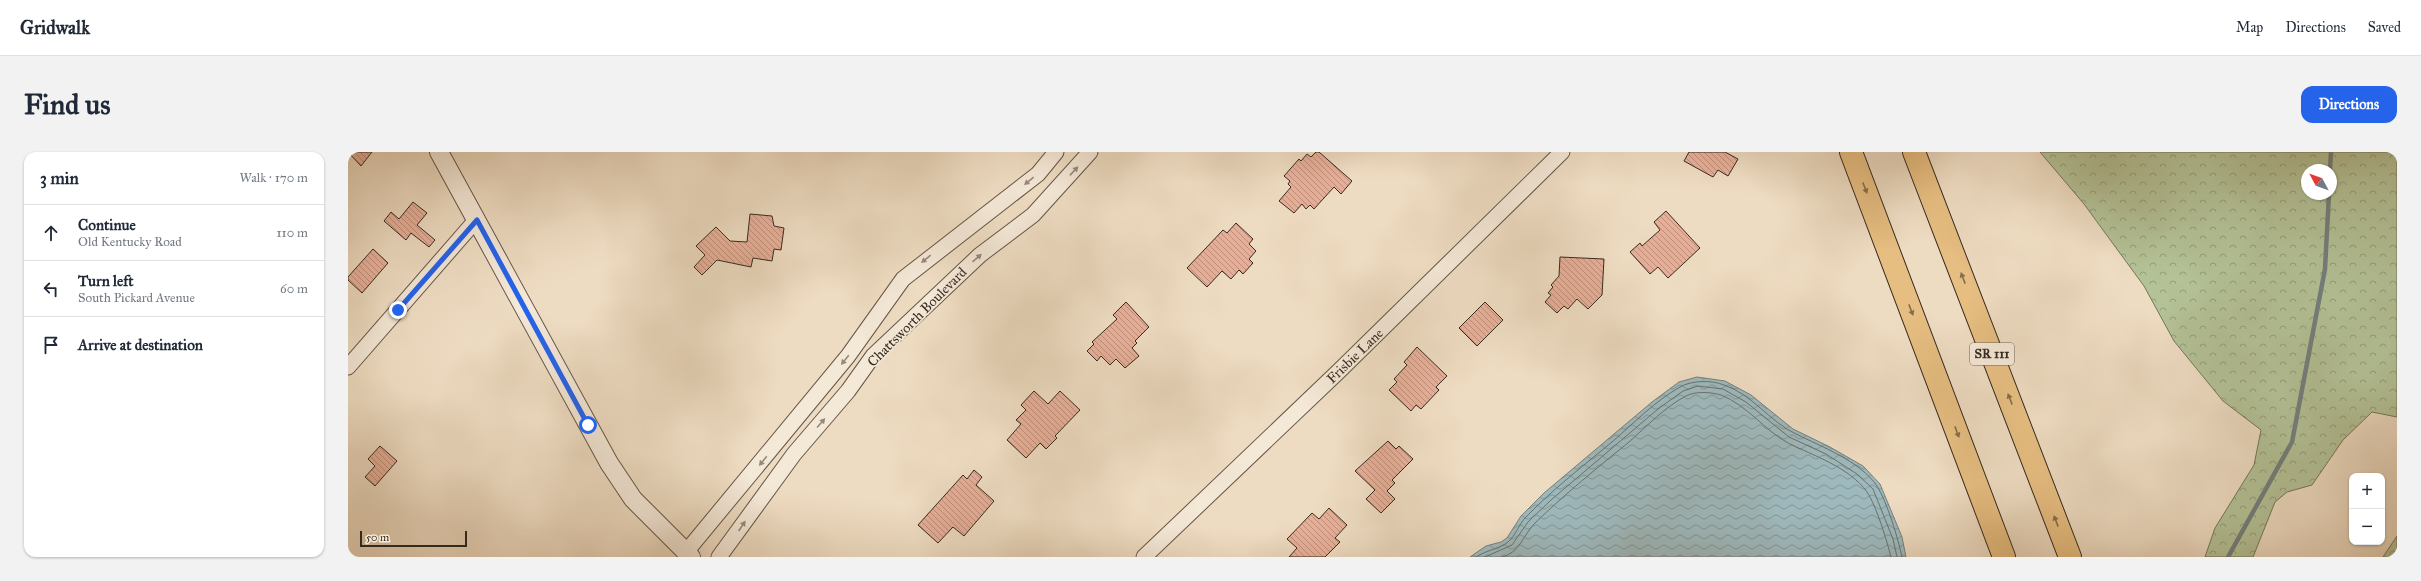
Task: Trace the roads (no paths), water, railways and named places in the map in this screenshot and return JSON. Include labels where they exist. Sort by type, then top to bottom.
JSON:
[{"type":"highway","points":[[1851,152],[2004,557]]},
{"type":"highway","name":"SR 111","points":[[1914,152],[2070,557]]},
{"type":"street","points":[[439,152],[609,463],[633,499],[688,555]]},
{"type":"street","name":"Chattsworth Boulevard","points":[[688,555],[848,356],[903,279],[1032,178],[1056,152]]},
{"type":"street","name":"Chattsworth Boulevard","points":[[719,557],[789,460],[848,392],[873,356],[980,255],[1033,215],[1090,152]]},
{"type":"street","name":"Frisbie Lane","points":[[1144,557],[1339,371],[1562,152]]},
{"type":"street","points":[[348,367],[477,220]]},
{"type":"water","points":[[1697,377],[1725,381],[1751,395],[1793,429],[1830,447],[1863,466],[1880,484],[1902,537],[1906,557],[1470,557],[1486,546],[1501,542],[1507,538],[1521,516],[1544,493],[1652,402],[1679,382]]},
{"type":"waterway","points":[[2330,164],[2331,152]]},
{"type":"waterway","points":[[2228,557],[2292,442],[2325,269],[2329,200]]}]
